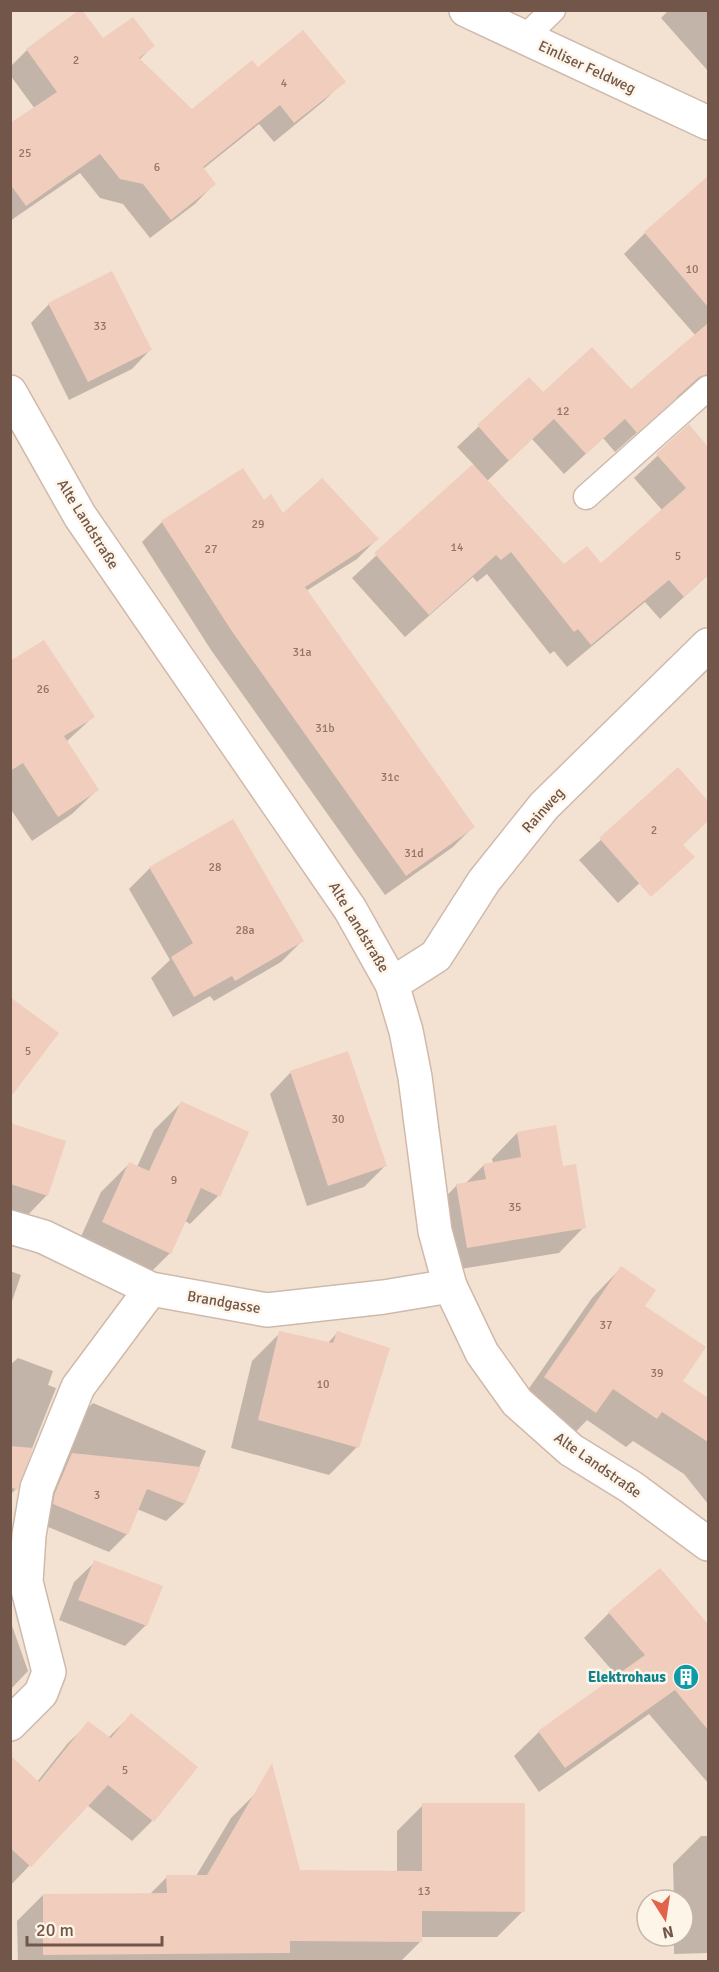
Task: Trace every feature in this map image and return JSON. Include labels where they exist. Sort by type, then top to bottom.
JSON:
[{"type":"street","name":"Einliser Feldweg","points":[[466,10],[708,123]]},
{"type":"street","name":"Alte Landstraße","points":[[10,392],[80,516],[350,909],[392,984],[406,1031],[435,1231],[450,1286],[482,1353],[517,1402],[571,1450],[631,1488],[708,1544]]},
{"type":"street","name":"Rainweg","points":[[392,984],[436,956],[484,881],[544,806],[708,645]]},
{"type":"street","name":"Brandgasse","points":[[10,1227],[44,1237],[151,1289],[267,1310],[384,1297],[450,1286]]},
{"type":"street","points":[[10,1724],[41,1693],[49,1672],[26,1582],[29,1535],[37,1488],[78,1387],[151,1289]]},
{"type":"lane","points":[[525,37],[553,10]]},
{"type":"lane","points":[[586,497],[708,388]]},
{"type":"shaded area","points":[[11,11],[708,11],[708,1961],[11,1962]]},
{"type":"building","points":[[82,10],[103,38],[133,17],[155,46],[139,58],[192,109],[252,60],[258,67],[303,30],[346,82],[294,123],[280,105],[203,167],[216,184],[171,220],[143,184],[120,179],[100,154],[26,206],[10,184],[10,123],[57,92],[26,49]]},
{"type":"building","points":[[708,176],[708,307],[644,232]]},
{"type":"building","points":[[112,271],[152,350],[88,382],[48,303]]},
{"type":"building","points":[[708,323],[708,374],[699,377],[637,433],[625,419],[586,454],[554,419],[509,461],[477,425],[529,377],[543,392],[592,347],[631,389]]},
{"type":"building","points":[[689,424],[708,447],[708,575],[684,597],[669,580],[591,645],[578,629],[574,632],[511,552],[501,560],[496,555],[429,615],[374,553],[473,464],[564,564],[587,546],[601,563],[686,488],[656,454]]},
{"type":"building","points":[[243,468],[264,500],[271,494],[283,513],[322,478],[379,539],[305,587],[475,827],[406,876],[231,630],[161,521]]},
{"type":"building","points":[[44,640],[95,717],[64,736],[99,790],[58,817],[23,763],[10,771],[10,661]]},
{"type":"building","points":[[678,767],[708,801],[708,821],[683,845],[695,857],[651,897],[599,838]]},
{"type":"building","points":[[233,819],[304,941],[235,981],[232,976],[194,997],[171,957],[193,943],[149,867]]},
{"type":"building","points":[[10,997],[59,1033],[10,1098]]},
{"type":"building","points":[[348,1051],[387,1166],[328,1186],[290,1071]]},
{"type":"building","points":[[181,1101],[249,1132],[220,1197],[201,1188],[171,1254],[102,1222],[129,1162],[149,1171]]},
{"type":"building","points":[[10,1123],[66,1141],[48,1196],[10,1184]]},
{"type":"building","points":[[556,1125],[563,1166],[576,1164],[586,1228],[467,1248],[456,1184],[486,1179],[483,1164],[521,1157],[517,1132]]},
{"type":"building","points":[[621,1266],[656,1290],[645,1306],[706,1347],[683,1381],[708,1398],[708,1442],[662,1412],[657,1419],[613,1389],[596,1413],[544,1377]]},
{"type":"building","points":[[279,1331],[333,1343],[337,1331],[390,1348],[359,1448],[258,1420]]},
{"type":"building","points":[[10,1446],[33,1448],[18,1490],[10,1487]]},
{"type":"building","points":[[72,1453],[201,1467],[185,1504],[147,1489],[128,1535],[53,1504],[55,1493]]},
{"type":"building","points":[[94,1560],[163,1586],[147,1626],[78,1600]]},
{"type":"building","points":[[660,1568],[708,1624],[708,1730],[675,1690],[565,1768],[538,1731],[645,1655],[608,1612]]},
{"type":"building","points":[[131,1713],[198,1767],[154,1822],[108,1785],[31,1867],[10,1848],[10,1755],[39,1782],[88,1721],[111,1738]]},
{"type":"building","points":[[272,1763],[300,1870],[422,1871],[422,1803],[525,1803],[525,1912],[422,1911],[422,1942],[290,1941],[290,1953],[43,1955],[43,1894],[167,1893],[166,1875],[207,1875]]},
{"type":"place","name":"Elektrohaus","points":[[686,1677]]}]
